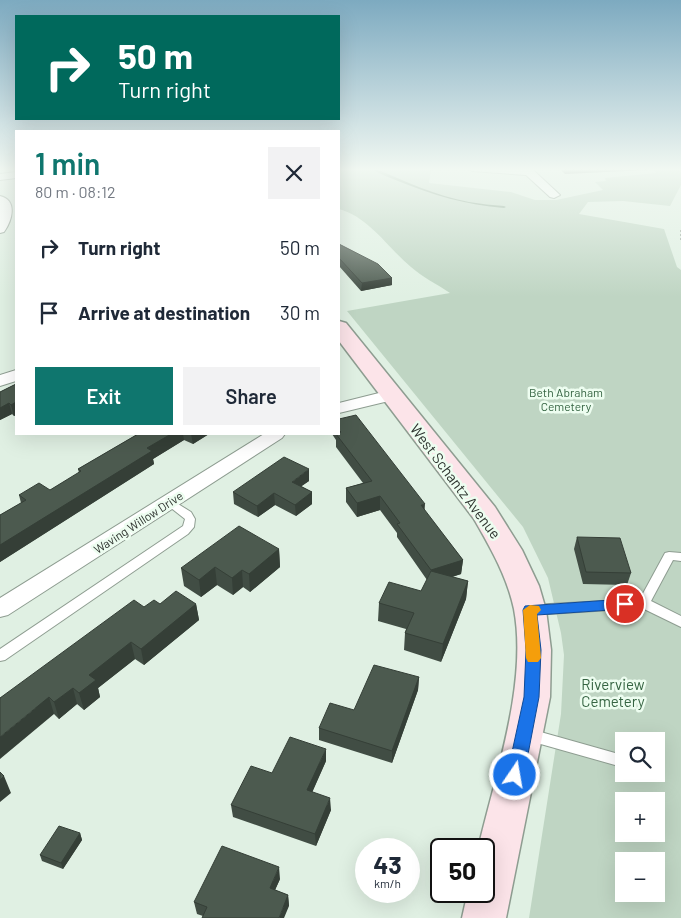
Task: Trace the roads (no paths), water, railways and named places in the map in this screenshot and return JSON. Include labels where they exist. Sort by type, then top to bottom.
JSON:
[{"type":"main road","name":"West Schantz Avenue","points":[[340,328],[485,514],[507,550],[523,586],[530,610],[534,650],[532,697],[484,918]]},
{"type":"street","points":[[0,230],[7,216],[6,211]]},
{"type":"street","points":[[0,381],[15,375]]},
{"type":"street","points":[[340,408],[391,395]]},
{"type":"street","name":"Waving Willow Drive","points":[[0,609],[274,435]]},
{"type":"lane","points":[[0,656],[184,531],[188,527],[190,519],[188,514],[170,502]]},
{"type":"lane","points":[[644,603],[669,556],[681,556]]},
{"type":"lane","points":[[530,610],[644,603],[681,622]]},
{"type":"lane","points":[[524,734],[614,760]]},
{"type":"park label","name":"Beth Abraham Cemetery","points":[[566,399]]},
{"type":"park label","name":"Riverview Cemetery","points":[[613,692]]}]
